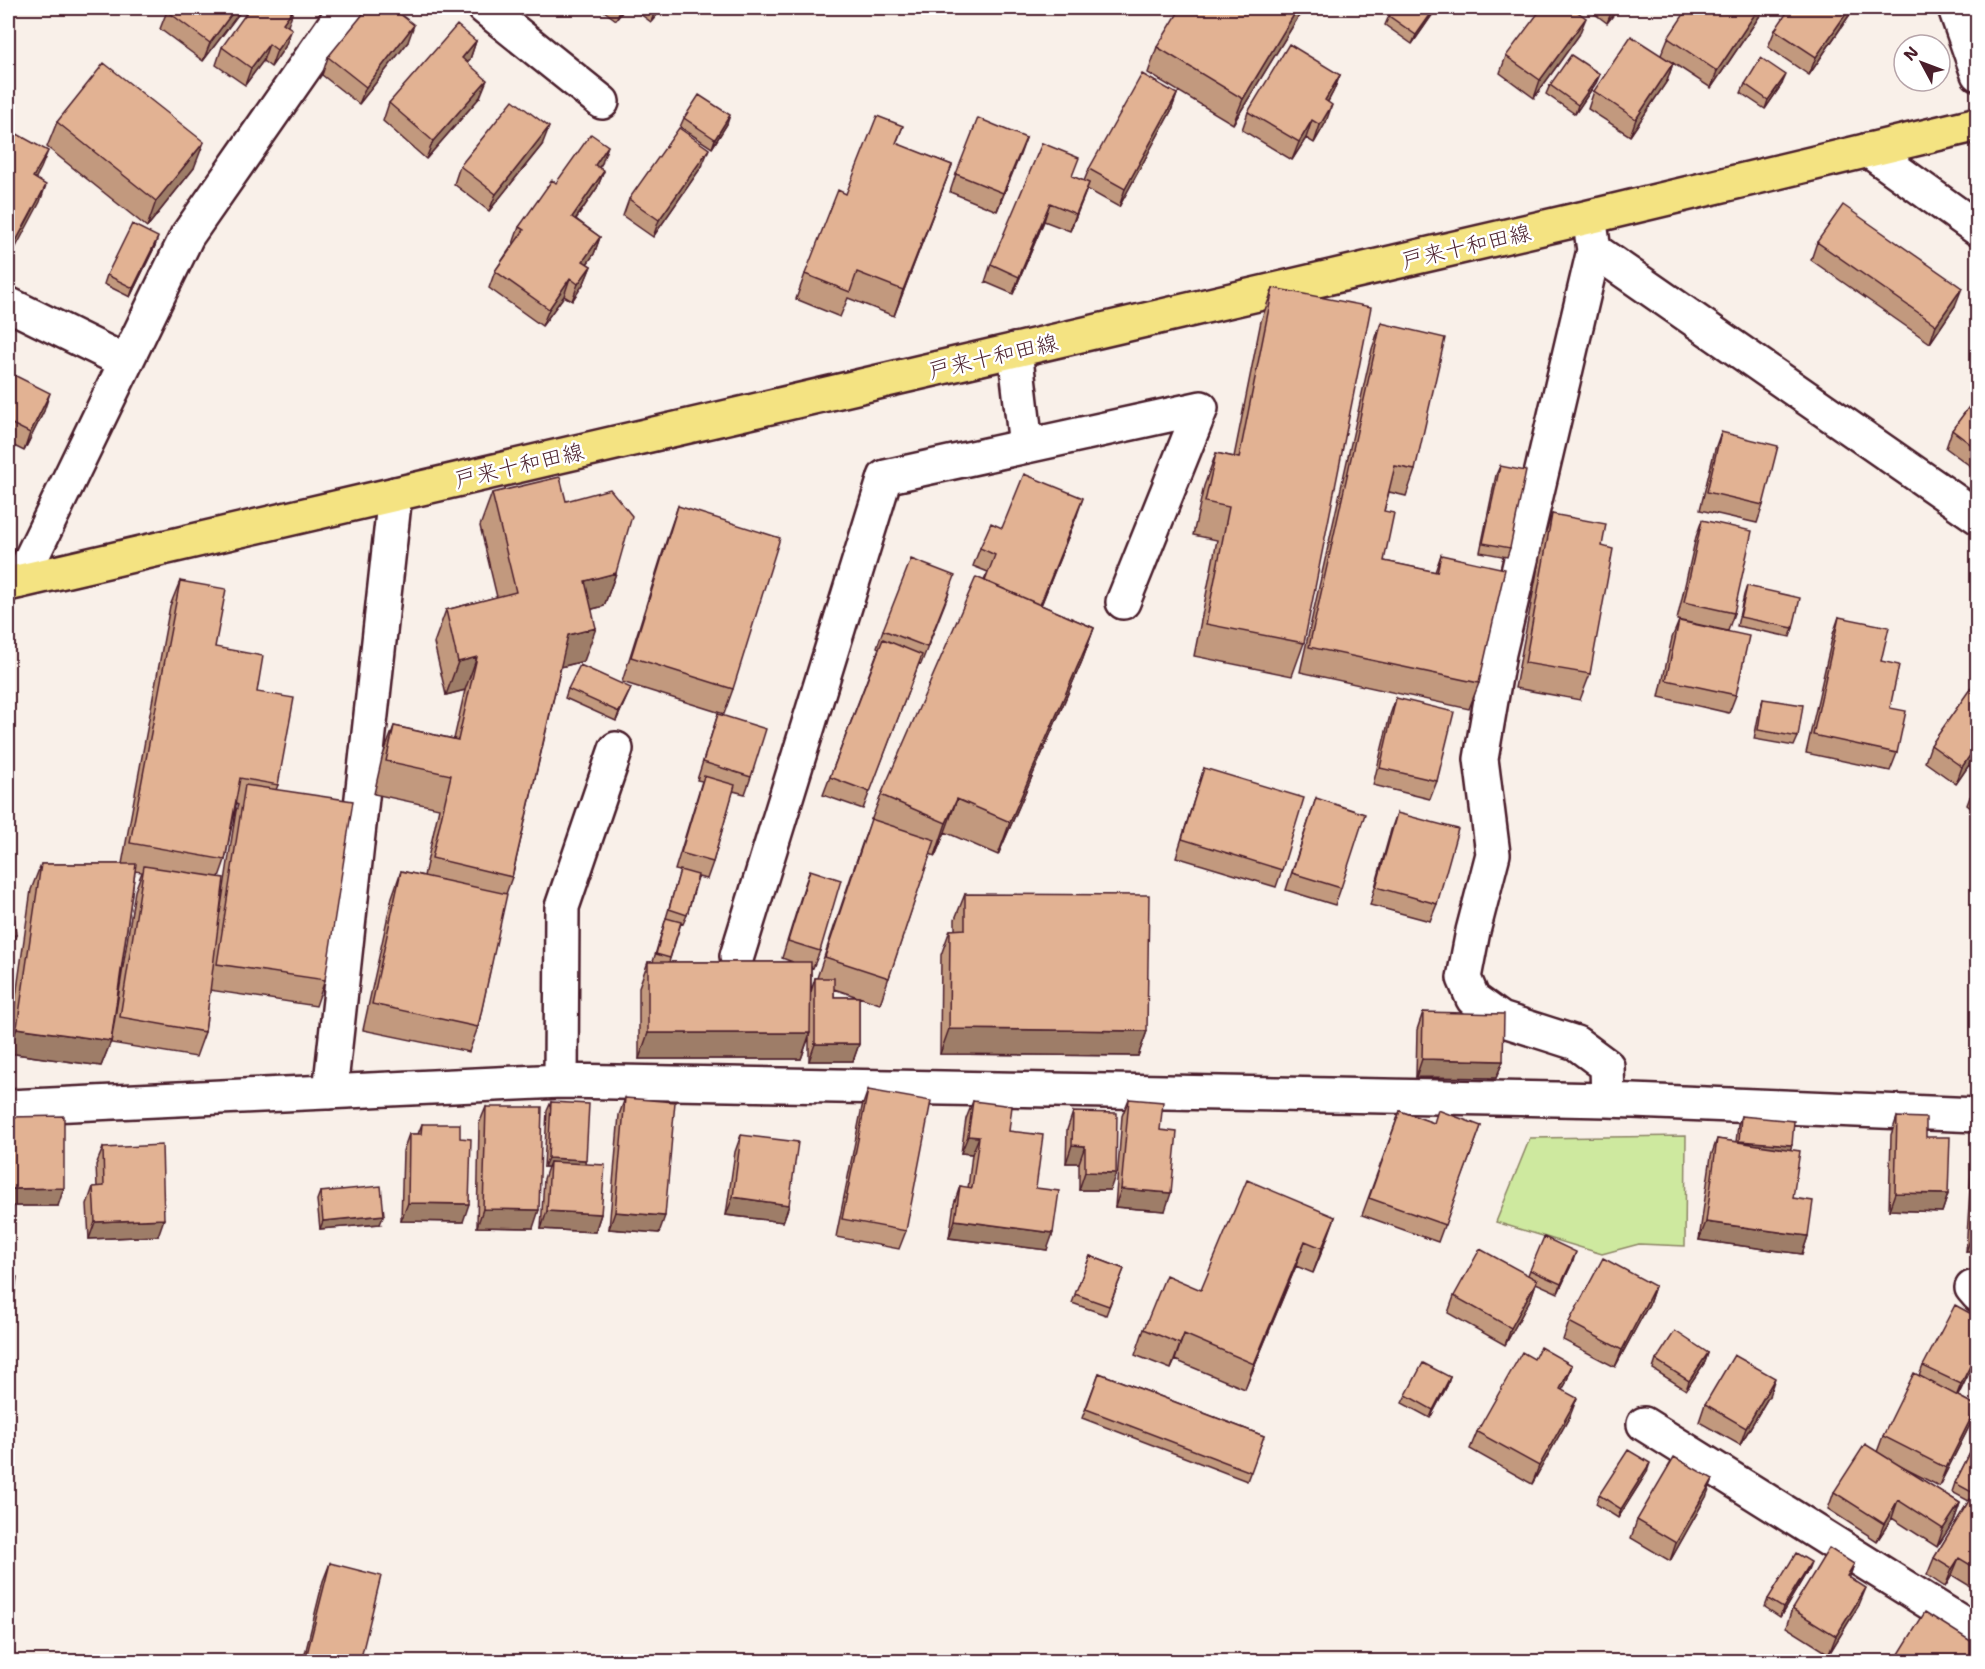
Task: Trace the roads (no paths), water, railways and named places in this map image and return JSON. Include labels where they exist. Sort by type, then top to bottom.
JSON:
[{"type":"main road","name":"戸来十和田線","points":[[14,582],[1589,217],[1977,124]]},
{"type":"street","points":[[14,582],[188,236],[346,8]]},
{"type":"street","points":[[485,8],[602,102]]},
{"type":"street","points":[[1955,8],[1977,74]]},
{"type":"street","points":[[1868,150],[1977,228]]},
{"type":"street","points":[[1589,217],[1594,250],[1499,653],[1481,759],[1493,854],[1464,978],[1473,999],[1501,1019],[1576,1043],[1607,1066],[1608,1100]]},
{"type":"street","points":[[1594,250],[1977,517]]},
{"type":"street","points":[[8,304],[126,362]]},
{"type":"street","points":[[1015,350],[1026,446]]},
{"type":"street","points":[[737,956],[885,477],[1201,408],[1123,602]]},
{"type":"street","points":[[330,1092],[396,494]]},
{"type":"street","points":[[561,1081],[562,907],[616,749]]},
{"type":"street","points":[[8,1107],[561,1081],[1608,1100],[1977,1114]]},
{"type":"street","points":[[1644,1425],[1977,1633]]}]
